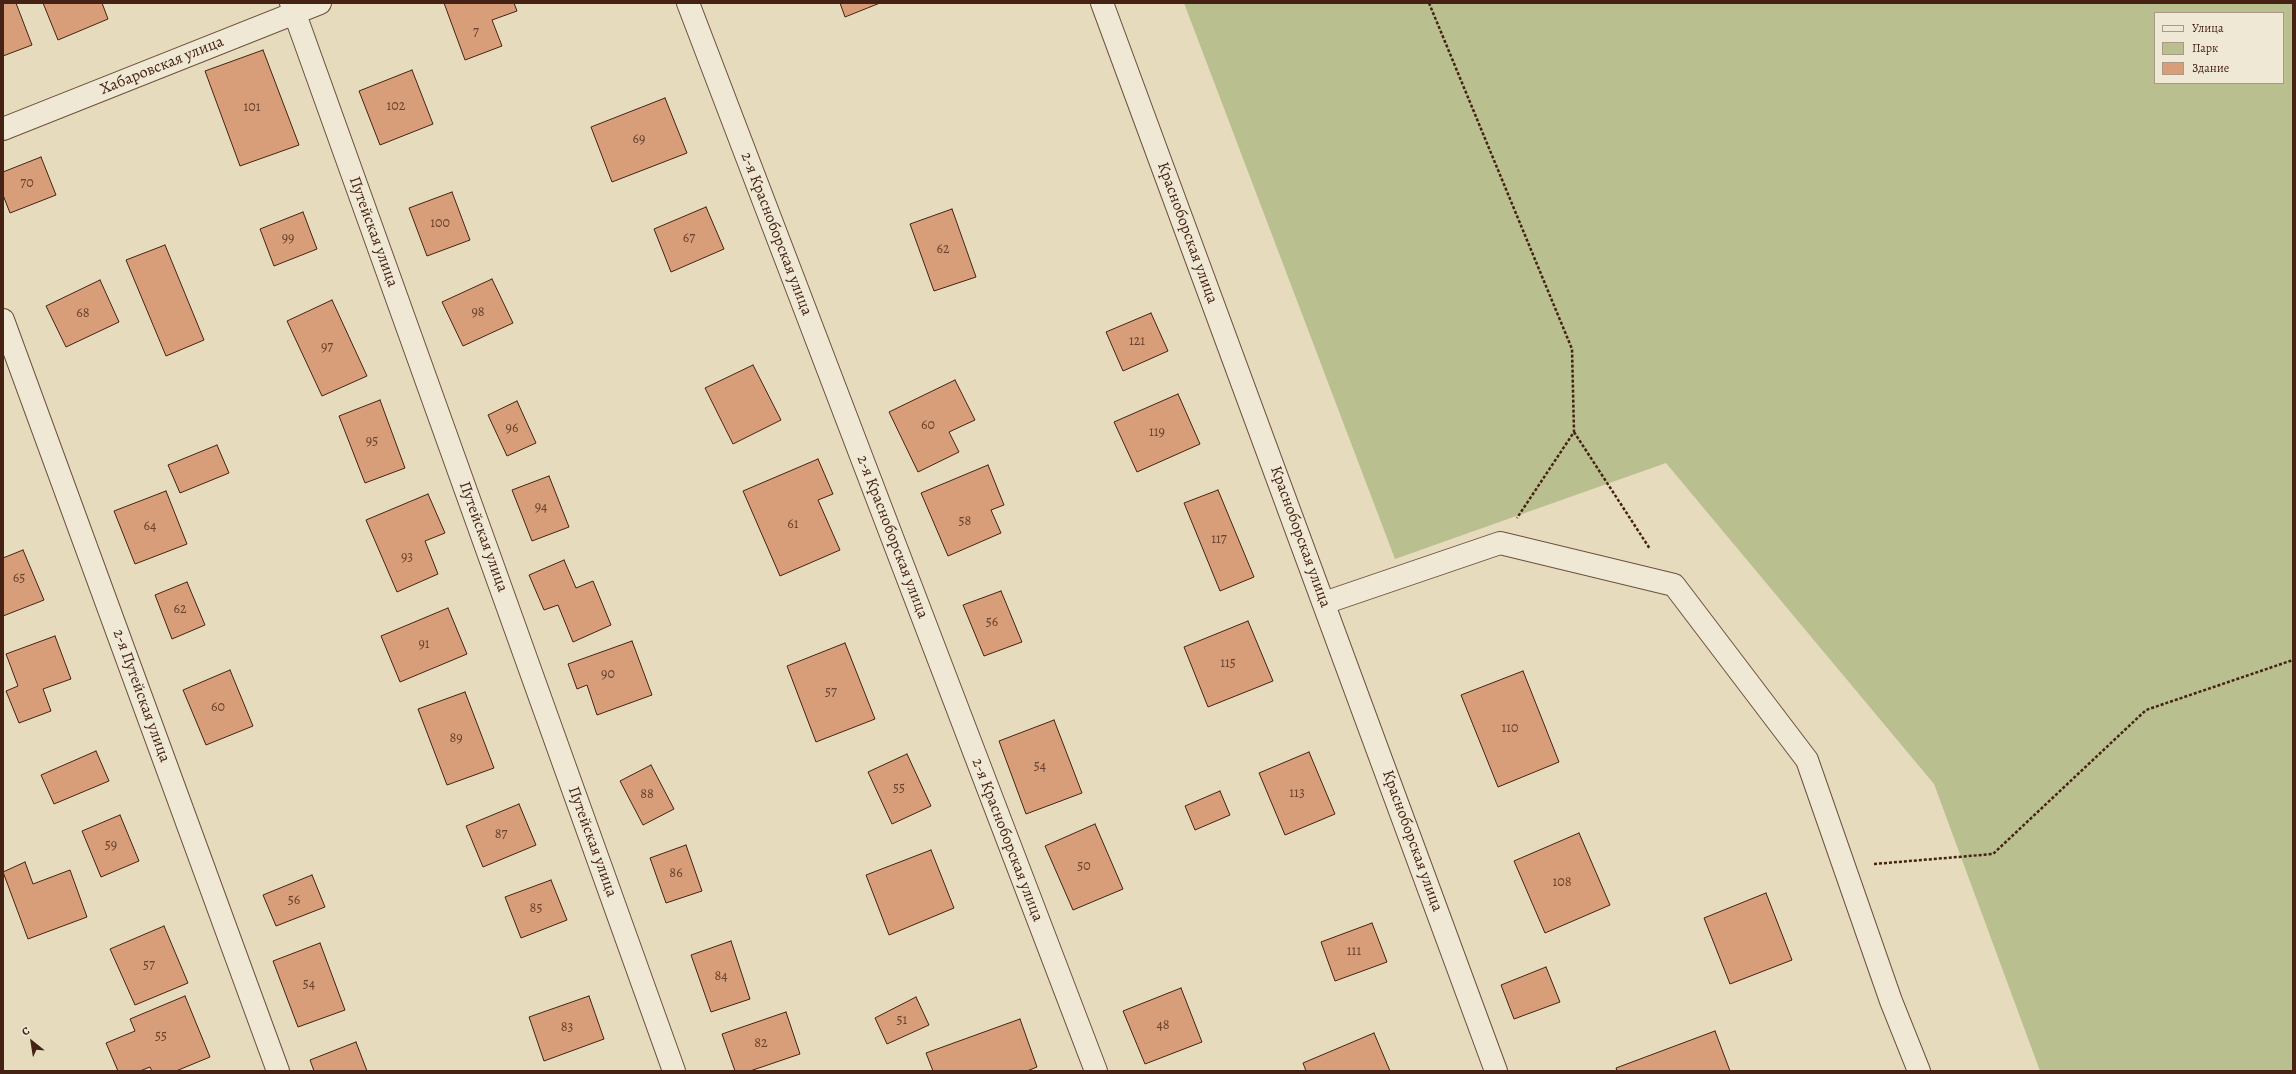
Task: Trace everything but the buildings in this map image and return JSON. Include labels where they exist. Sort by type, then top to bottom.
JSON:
[{"type":"street","name":"Хабаровская улица","points":[[3,129],[293,8],[320,3]]},
{"type":"street","name":"2-я Красноборская улица","points":[[688,3],[1096,1071]]},
{"type":"street","name":"Красноборская улица","points":[[1102,3],[1496,1071]]},
{"type":"street","name":"Путейская улица","points":[[293,8],[674,1071]]},
{"type":"street","name":"2-я Путейская улица","points":[[3,320],[278,1071]]},
{"type":"street","points":[[1324,603],[1500,543],[1674,585],[1807,760],[1891,1001],[1919,1071]]},
{"type":"path","points":[[1430,3],[1572,349],[1574,432],[1674,585]]},
{"type":"path","points":[[1500,543],[1574,432]]},
{"type":"path","points":[[1844,866],[1993,854],[2146,710],[2293,660]]},
{"type":"green space","points":[[1184,3],[2293,3],[2293,1071],[2040,1071],[1934,784],[1666,463],[1395,559]]}]
